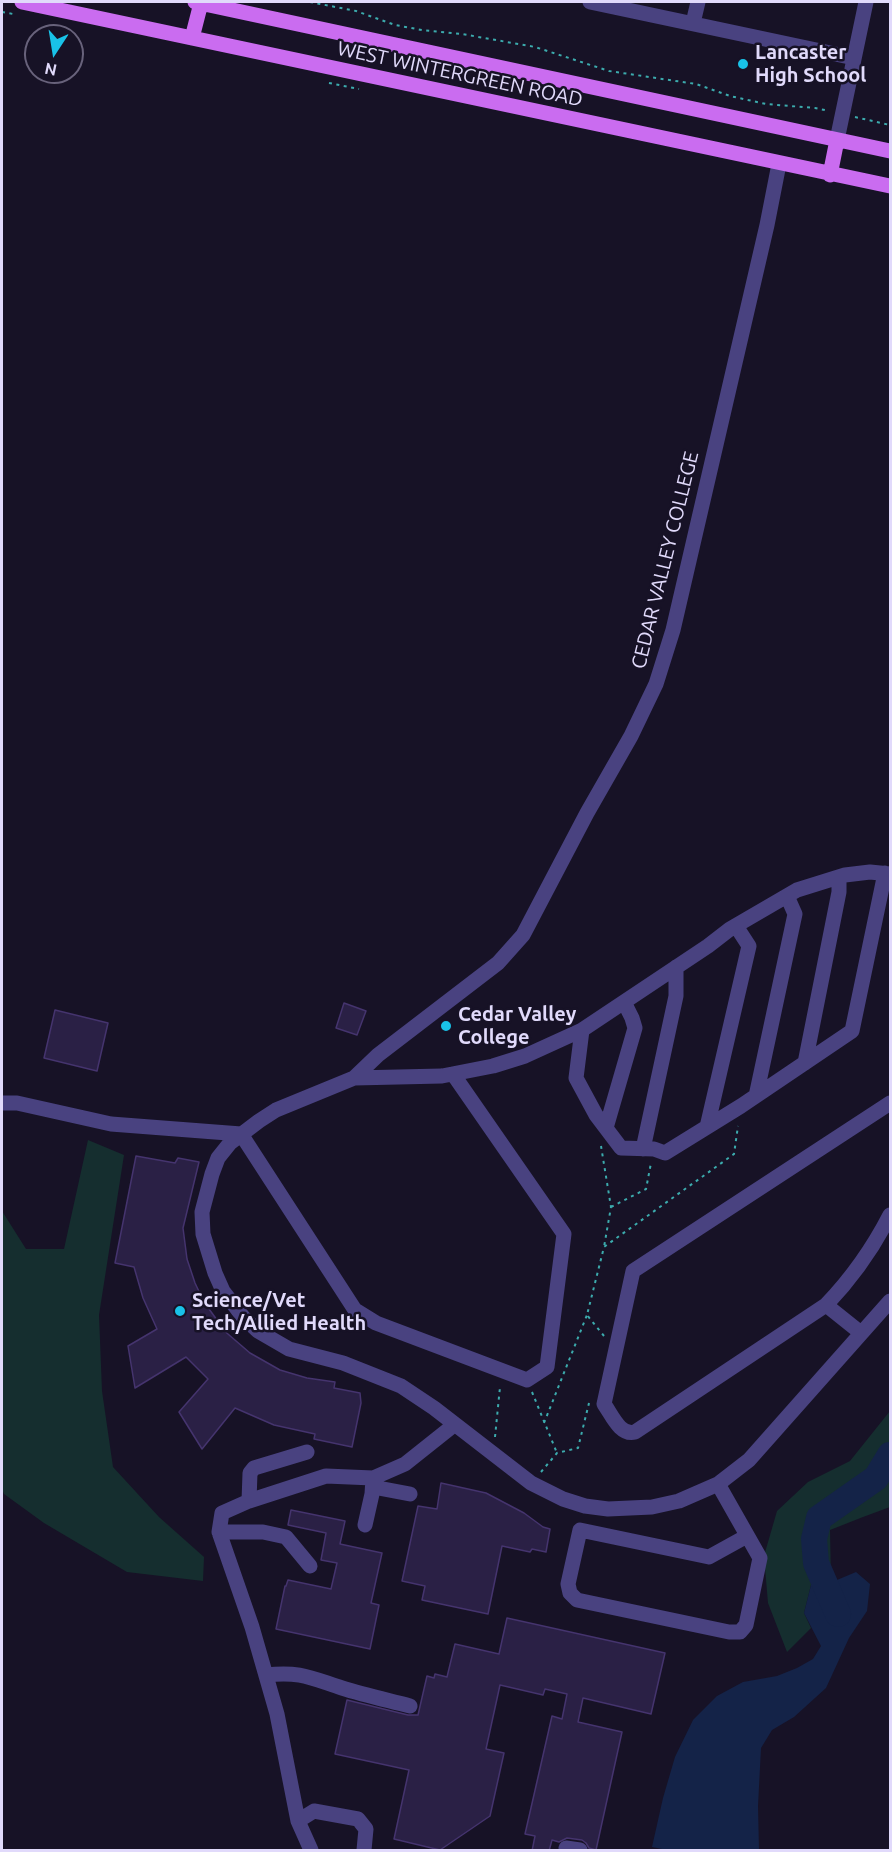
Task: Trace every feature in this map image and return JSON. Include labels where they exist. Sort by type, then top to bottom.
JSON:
[{"type":"main road","name":"WEST WINTERGREEN ROAD","points":[[22,2],[778,164],[891,186]]},
{"type":"main road","name":"WEST WINTERGREEN ROAD","points":[[199,2],[891,151]]},
{"type":"main road","points":[[192,38],[199,2]]},
{"type":"main road","points":[[830,175],[837,140]]},
{"type":"lane","points":[[590,2],[854,58]]},
{"type":"lane","points":[[693,23],[698,2]]},
{"type":"lane","points":[[837,140],[866,2]]},
{"type":"lane","name":"CEDAR VALLEY COLLEGE","points":[[354,1078],[378,1055],[498,963],[523,935],[587,813],[631,736],[656,684],[673,630],[767,225],[778,164]]},
{"type":"lane","name":"CEDAR VALLEY COLLEGE","points":[[888,873],[870,872],[838,877],[797,890],[736,926],[582,1029],[525,1056],[493,1066],[442,1076],[354,1078],[276,1110],[230,1143],[218,1158],[202,1212],[203,1234],[208,1254],[224,1291],[244,1318],[270,1339],[289,1349],[343,1363],[401,1386],[434,1408],[531,1483],[563,1499],[585,1506],[608,1509],[652,1507],[679,1501],[718,1484],[749,1460],[891,1301]]},
{"type":"lane","points":[[582,1029],[576,1077],[603,1133],[621,1148],[649,1149],[665,1153],[756,1096],[852,1031],[888,873]]},
{"type":"lane","points":[[805,1063],[839,892],[838,877]]},
{"type":"lane","points":[[756,1096],[795,914],[787,896]]},
{"type":"lane","points":[[707,1127],[749,946],[736,926]]},
{"type":"lane","points":[[649,1149],[676,996],[676,967]]},
{"type":"lane","points":[[603,1133],[635,1028],[624,1002]]},
{"type":"lane","points":[[2,1102],[17,1103],[111,1124],[241,1134],[356,1311],[376,1323],[527,1380],[547,1367],[564,1234],[453,1074]]},
{"type":"lane","points":[[891,1103],[633,1271],[604,1404],[623,1431],[635,1432],[826,1305],[846,1284],[876,1242],[891,1215]]},
{"type":"lane","points":[[826,1305],[861,1333]]},
{"type":"lane","points":[[373,1482],[405,1464],[454,1425]]},
{"type":"lane","points":[[249,1501],[250,1473],[254,1468],[307,1452]]},
{"type":"lane","points":[[300,1851],[298,1821],[277,1714],[252,1627],[219,1532],[222,1513],[249,1501],[326,1476],[373,1482],[410,1494]]},
{"type":"lane","points":[[365,1525],[373,1482]]},
{"type":"lane","points":[[585,1506],[568,1584],[570,1593],[578,1600],[729,1632],[740,1632],[746,1625],[760,1558],[718,1484]]},
{"type":"lane","points":[[580,1530],[709,1557],[747,1536]]},
{"type":"lane","points":[[219,1532],[263,1532],[286,1537],[309,1566]]},
{"type":"lane","points":[[266,1675],[286,1672],[310,1676],[343,1688],[410,1706]]},
{"type":"lane","points":[[298,1821],[314,1811],[358,1819],[366,1829],[364,1851]]},
{"type":"lane","points":[[298,1821],[311,1851]]},
{"type":"path","points":[[310,2],[356,11],[422,30],[462,34],[535,48],[609,71],[696,84],[730,96],[766,104],[815,108],[891,125]]},
{"type":"path","points":[[603,1133],[610,1207],[604,1247]]},
{"type":"path","points":[[610,1207],[646,1189],[649,1149]]},
{"type":"path","points":[[544,1423],[587,1315]]},
{"type":"path","points":[[527,1380],[557,1453]]},
{"type":"path","points":[[493,1455],[500,1387]]},
{"type":"green space","points":[[88,1140],[124,1155],[99,1315],[102,1391],[113,1467],[159,1517],[204,1557],[203,1581],[127,1572],[44,1523],[4,1494],[2,1489],[2,1211],[26,1249],[64,1249]]},
{"type":"green space","points":[[890,1411],[890,1507],[830,1530],[831,1581],[811,1585],[804,1613],[811,1628],[787,1652],[768,1603],[764,1556],[777,1511],[808,1482],[850,1461]]},
{"type":"water","points":[[856,1572],[870,1584],[867,1611],[849,1638],[826,1688],[794,1717],[772,1730],[761,1748],[758,1806],[759,1850],[667,1850],[652,1847],[675,1757],[693,1720],[717,1696],[743,1682],[777,1676],[813,1659],[821,1646],[804,1613],[811,1585],[837,1580]]},
{"type":"building","points":[[344,1003],[366,1011],[357,1035],[336,1028]]},
{"type":"building","points":[[55,1010],[108,1023],[97,1071],[44,1058]]},
{"type":"building","name":"Science/Vet Tech/Allied Health","points":[[136,1156],[175,1163],[178,1158],[199,1162],[183,1228],[187,1259],[204,1302],[217,1320],[214,1322],[250,1353],[280,1370],[307,1378],[335,1382],[334,1388],[360,1393],[361,1403],[352,1447],[314,1439],[315,1434],[274,1425],[235,1408],[202,1449],[179,1412],[208,1379],[186,1357],[135,1388],[128,1346],[157,1329],[143,1298],[134,1267],[115,1263]]},
{"type":"building","points":[[441,1483],[486,1493],[550,1529],[546,1552],[532,1549],[530,1552],[502,1546],[488,1614],[422,1600],[425,1586],[402,1581],[418,1506],[437,1509]]},
{"type":"building","points":[[291,1510],[345,1521],[340,1544],[382,1553],[371,1603],[379,1605],[370,1649],[276,1629],[288,1580],[331,1589],[337,1563],[321,1560],[326,1533],[288,1525]]},
{"type":"building","points":[[507,1618],[665,1653],[651,1714],[583,1698],[578,1722],[622,1732],[596,1850],[589,1848],[582,1840],[567,1838],[559,1842],[552,1840],[549,1851],[532,1851],[535,1836],[525,1834],[552,1716],[562,1719],[567,1694],[545,1689],[543,1695],[500,1685],[486,1749],[504,1753],[490,1816],[440,1850],[394,1839],[409,1770],[335,1754],[347,1700],[408,1715],[418,1715],[427,1676],[434,1678],[435,1674],[447,1677],[455,1644],[499,1654]]},
{"type":"waterway","points":[[838,1614],[816,1563],[814,1539],[819,1518],[876,1478],[890,1455]]},
{"type":"place","name":"Lancaster High School","points":[[743,64]]},
{"type":"place","name":"Cedar Valley College","points":[[446,1026]]},
{"type":"place","name":"Science/Vet Tech/Allied Health","points":[[180,1311]]}]
